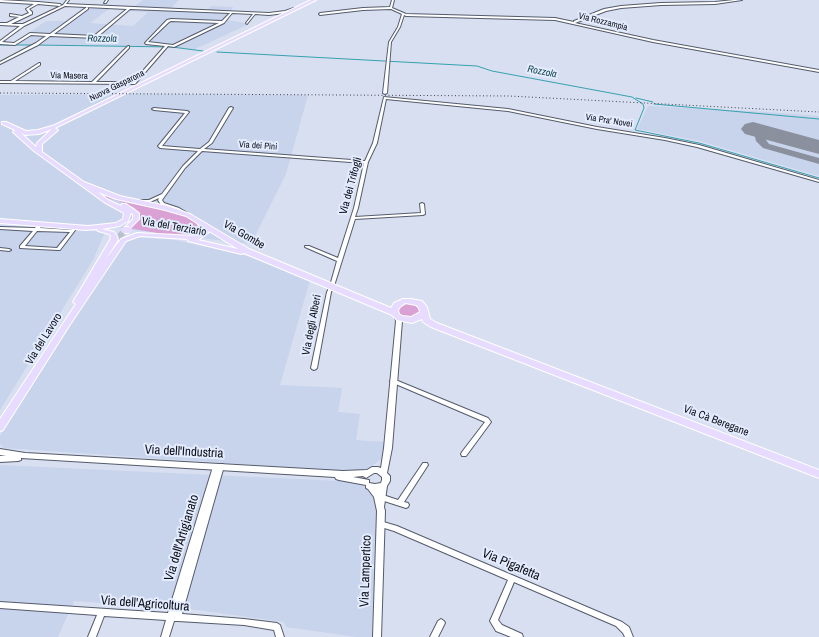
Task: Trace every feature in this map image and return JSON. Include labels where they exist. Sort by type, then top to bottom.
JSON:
[{"type":"main road","name":"Nuova Gasparona","points":[[2,123],[25,133],[39,132],[57,126],[314,0]]},
{"type":"main road","name":"Nuova Gasparona","points":[[38,151],[39,144],[52,132],[235,39]]},
{"type":"main road","points":[[2,123],[10,132],[38,151]]},
{"type":"main road","name":"Via Gombe","points":[[2,123],[22,136],[38,151],[101,197]]},
{"type":"main road","points":[[10,132],[22,136],[36,134],[57,126]]},
{"type":"main road","name":"Via Gombe","points":[[81,183],[126,200],[167,208],[188,215],[230,242],[265,260],[375,303],[397,318]]},
{"type":"main road","points":[[86,228],[113,226],[123,222],[128,216],[127,210],[101,197]]},
{"type":"main road","points":[[101,197],[125,205],[134,210],[136,213],[136,219],[127,229]]},
{"type":"main road","points":[[66,324],[123,240],[139,234],[192,238],[205,234],[206,230],[203,226],[188,215]]},
{"type":"main road","name":"Via del Terziario","points":[[1,225],[10,222],[38,227],[127,229],[228,248],[265,260]]},
{"type":"main road","points":[[66,324],[82,291],[114,238],[113,234],[109,231],[86,228]]},
{"type":"main road","name":"Via del Lavoro","points":[[0,427],[105,261]]},
{"type":"main road","points":[[403,301],[397,305],[397,318],[434,325]]},
{"type":"main road","points":[[375,303],[389,305],[403,301],[419,303],[423,307],[426,320],[434,325]]},
{"type":"main road","points":[[410,320],[419,317],[424,313]]},
{"type":"main road","name":"Via Cà Beregane","points":[[434,325],[819,474]]},
{"type":"street","points":[[0,42],[23,25],[60,6],[68,0]]},
{"type":"street","points":[[0,2],[34,1],[70,7],[269,14],[285,12],[314,0]]},
{"type":"street","points":[[320,14],[363,9],[391,8],[393,0]]},
{"type":"street","points":[[574,22],[614,8],[649,4],[715,3],[741,0]]},
{"type":"street","points":[[8,24],[32,12],[26,9],[39,3]]},
{"type":"street","points":[[0,63],[33,47],[87,7]]},
{"type":"street","points":[[0,42],[15,44],[28,34],[95,37],[129,8]]},
{"type":"street","name":"Via Rozzampia","points":[[391,8],[403,14],[419,16],[545,18],[574,22],[653,41],[819,71]]},
{"type":"street","points":[[223,22],[171,20],[146,42],[149,44],[173,46],[223,22],[232,12]]},
{"type":"street","points":[[247,23],[255,13]]},
{"type":"street","points":[[254,30],[275,18],[275,16],[269,14]]},
{"type":"street","points":[[385,93],[390,42],[399,27],[403,14]]},
{"type":"street","points":[[11,15],[22,17]]},
{"type":"street","points":[[0,24],[23,25]]},
{"type":"street","name":"Via Masera","points":[[0,82],[130,84],[137,81],[167,46]]},
{"type":"street","points":[[93,83],[128,47]]},
{"type":"street","points":[[11,83],[38,64]]},
{"type":"street","name":"Via dei Trifogli","points":[[332,286],[353,218],[366,162],[375,143],[384,100],[393,98]]},
{"type":"street","name":"Via Pra' Novei","points":[[393,98],[508,110],[597,128],[665,139],[698,146],[819,181]]},
{"type":"street","points":[[188,215],[160,203],[163,194],[184,167],[210,143],[231,108]]},
{"type":"street","name":"Via dei Pini","points":[[154,109],[187,112],[160,146],[161,147],[366,162]]},
{"type":"street","points":[[126,200],[146,201],[163,194]]},
{"type":"street","points":[[353,218],[423,214],[422,204]]},
{"type":"street","name":"Via del Terziario","points":[[1,225],[38,227]]},
{"type":"street","points":[[38,227],[22,247],[58,249],[75,229]]},
{"type":"street","points":[[307,247],[339,260]]},
{"type":"street","points":[[0,249],[9,250]]},
{"type":"street","name":"Via degli Alberi","points":[[314,368],[329,292],[332,286]]},
{"type":"street","name":"Via Lampertico","points":[[377,637],[380,524],[383,485],[386,480],[384,472],[387,454],[397,318]]},
{"type":"street","points":[[393,381],[488,422],[464,454]]},
{"type":"street","name":"Via dell'Industria","points":[[0,452],[25,456],[218,468],[343,478],[369,485]]},
{"type":"street","points":[[383,485],[369,485],[365,478],[371,471],[379,466],[387,454]]},
{"type":"street","name":"Via dell'Industria","points":[[0,459],[343,474],[371,471]]},
{"type":"street","points":[[382,502],[403,504],[425,465]]},
{"type":"street","name":"Via dell'Artigianato","points":[[165,637],[174,618],[218,468]]},
{"type":"street","points":[[371,471],[384,472]]},
{"type":"street","name":"Via Lampertico","points":[[369,485],[382,502]]},
{"type":"street","name":"Via Pigafetta","points":[[380,524],[396,528],[619,624],[626,630],[628,636]]},
{"type":"street","points":[[512,578],[494,621],[499,628],[519,637]]},
{"type":"street","name":"Via dell'Agricoltura","points":[[0,606],[277,626],[280,637]]},
{"type":"street","points":[[92,637],[101,613]]},
{"type":"street","points":[[434,637],[441,623]]},
{"type":"shaded area","points":[[143,0],[179,0],[171,8],[208,10],[211,6],[233,7],[228,20],[249,24],[193,50],[172,46],[12,45],[46,21],[65,21],[83,8],[109,9],[90,23],[133,26],[148,12],[128,11]]},
{"type":"shaded area","points":[[0,95],[308,95],[286,174],[251,244],[109,227],[0,219]]},
{"type":"shaded area","points":[[648,106],[819,116],[819,176],[700,141],[637,129]]},
{"type":"shaded area","points":[[95,191],[113,199],[175,211],[188,217],[204,229],[198,236],[174,236],[129,228],[138,215],[135,208],[119,201],[103,197]]},
{"type":"shaded area","points":[[0,225],[105,232],[93,260],[0,410]]},
{"type":"shaded area","points":[[136,237],[175,240],[247,256],[310,280],[280,385],[342,388],[338,412],[360,414],[356,440],[385,442],[381,459],[368,469],[360,471],[343,471],[4,448],[0,444],[0,436],[120,248],[128,239]]},
{"type":"shaded area","points":[[409,303],[415,304],[419,308],[419,313],[412,317],[401,315],[398,312],[399,308]]},
{"type":"shaded area","points":[[0,465],[340,481],[361,484],[374,495],[378,507],[372,637],[356,637],[286,627],[284,622],[197,610],[74,601],[58,637],[0,637]]},
{"type":"waterway","name":"Rozzola","points":[[0,45],[32,45]]},
{"type":"waterway","name":"Rozzola","points":[[36,45],[172,47],[203,51]]},
{"type":"waterway","name":"Rozzola","points":[[217,52],[477,66],[492,71],[632,97],[643,104],[644,108],[635,130],[699,143],[819,178]]},
{"type":"waterway","points":[[636,98],[653,102]]},
{"type":"waterway","points":[[654,104],[819,119]]},
{"type":"taxiway","points":[[764,132],[759,133],[761,141],[766,146],[819,161]]},
{"type":"runway","points":[[753,129],[819,147]]},
{"type":"tunnel","points":[[119,237],[127,228]]},
{"type":"tunnel","points":[[105,261],[120,236]]},
{"type":"railway","points":[[0,93],[509,96],[819,112]]}]
